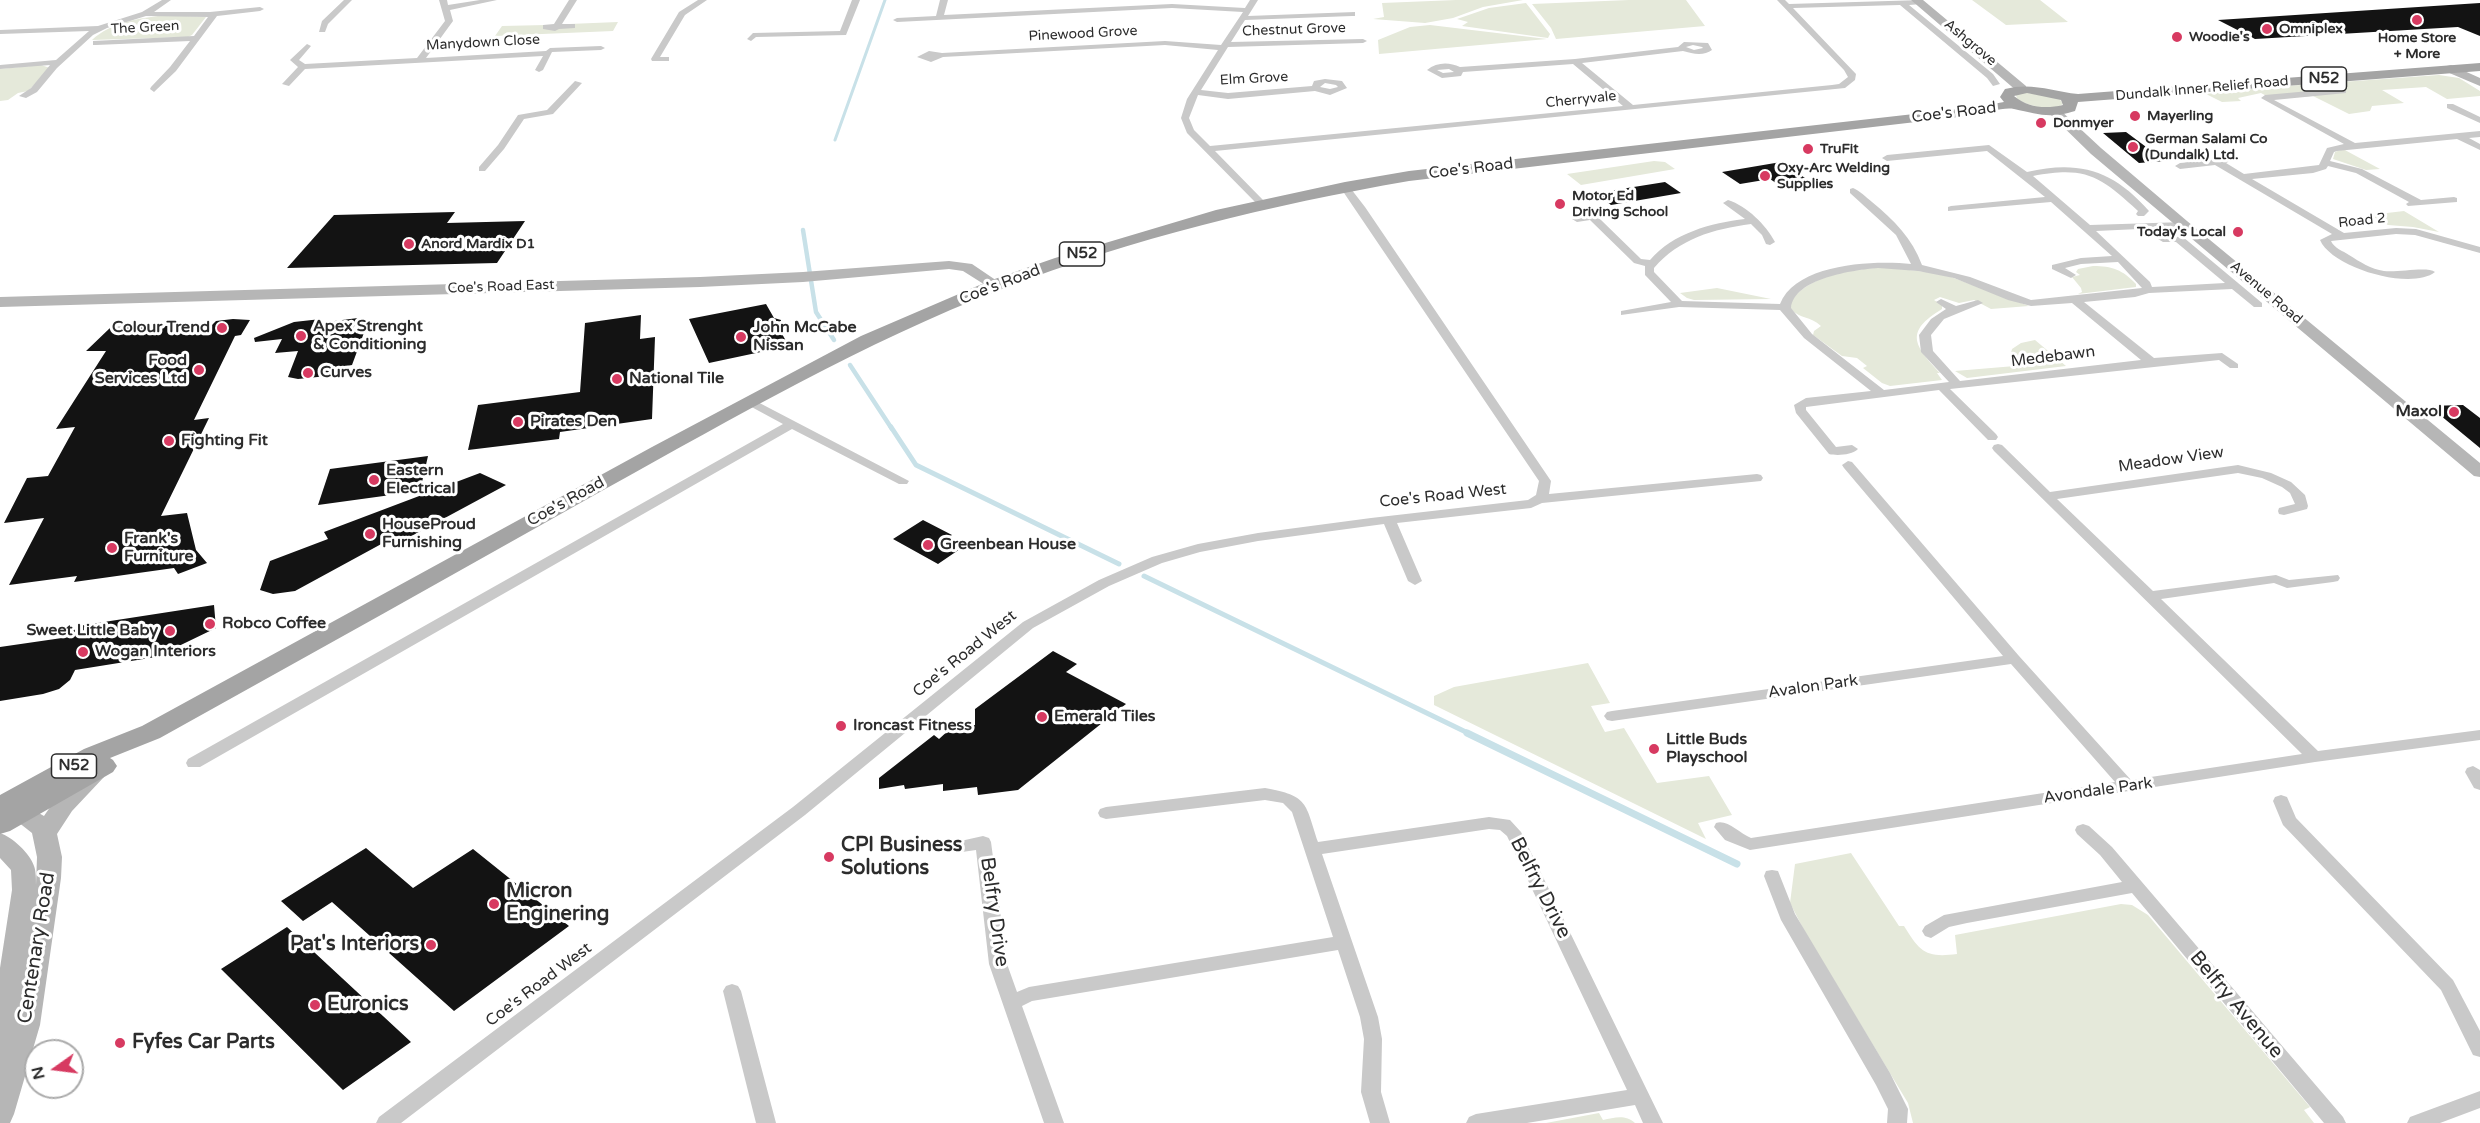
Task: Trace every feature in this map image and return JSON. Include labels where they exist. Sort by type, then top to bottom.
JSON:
[{"type":"main road","name":"Dundalk Inner Relief Road","points":[[2067,98],[2134,95],[2480,67]]},
{"type":"main road","name":"N52","points":[[2018,96],[2051,92],[2067,98]]},
{"type":"main road","name":"N52","points":[[2018,96],[2038,111],[2055,112]]},
{"type":"main road","name":"Coe's Road","points":[[5,813],[93,755],[151,732],[750,402],[868,340],[995,285],[1108,246],[1261,203],[1345,187],[1454,170],[1977,111],[2018,96]]},
{"type":"main road","points":[[2055,112],[2070,108],[2072,105],[2067,98]]},
{"type":"main road","name":"Coe's Road","points":[[5,813],[103,767],[151,732]]},
{"type":"street","points":[[0,32],[98,28],[145,14],[167,0]]},
{"type":"street","points":[[322,30],[325,23],[348,0]]},
{"type":"street","name":"Manydown Close","points":[[420,60],[449,21],[445,4],[494,0]]},
{"type":"street","name":"Manydown Close","points":[[556,28],[573,0]]},
{"type":"street","points":[[666,59],[656,59],[682,14],[703,0]]},
{"type":"street","points":[[751,39],[753,35],[843,33],[856,0]]},
{"type":"street","points":[[939,18],[944,0]]},
{"type":"street","points":[[1254,0],[1186,108],[1186,125],[1261,203]]},
{"type":"street","points":[[1784,3],[1835,0]]},
{"type":"street","name":"Ashgrove","points":[[1900,1],[1990,76],[1996,84]]},
{"type":"street","points":[[1784,3],[1918,1],[2018,96]]},
{"type":"street","points":[[1044,3],[1044,12]]},
{"type":"street","points":[[897,21],[1153,3],[1246,14],[1352,14]]},
{"type":"street","name":"Cherryvale","points":[[1209,149],[1832,88],[1848,82],[1852,74],[1784,3]]},
{"type":"street","name":"The Green","points":[[145,14],[212,14],[260,9]]},
{"type":"street","name":"The Green","points":[[154,89],[160,86],[213,16],[212,14]]},
{"type":"street","name":"Manydown Close","points":[[546,27],[572,26]]},
{"type":"street","points":[[23,96],[34,90],[59,62],[98,28]]},
{"type":"street","name":"The Green","points":[[96,43],[196,38]]},
{"type":"street","name":"Chestnut Grove","points":[[1225,47],[1363,41]]},
{"type":"street","name":"Pinewood Grove","points":[[942,55],[1165,43],[1225,47]]},
{"type":"street","points":[[286,84],[303,67],[294,60],[307,46]]},
{"type":"street","name":"Manydown Close","points":[[539,70],[550,50],[601,48]]},
{"type":"street","points":[[1459,70],[1575,61],[1683,49]]},
{"type":"street","name":"Manydown Close","points":[[303,67],[548,53]]},
{"type":"street","points":[[1575,61],[1631,108]]},
{"type":"street","points":[[0,67],[59,62]]},
{"type":"street","points":[[2451,69],[2480,82]]},
{"type":"street","points":[[483,169],[521,117],[550,112],[578,83]]},
{"type":"street","name":"Elm Grove","points":[[1195,92],[1228,96],[1315,88]]},
{"type":"street","points":[[2343,91],[2265,98],[2353,146]]},
{"type":"street","points":[[2450,106],[2480,120]]},
{"type":"street","name":"Avenue Road","points":[[2055,112],[2091,147],[2480,472]]},
{"type":"street","points":[[2243,177],[2306,172],[2323,167],[2330,150],[2480,134]]},
{"type":"street","points":[[2458,136],[2480,147]]},
{"type":"street","points":[[1887,158],[1983,148],[1998,153],[2088,228],[2146,284],[2148,290]]},
{"type":"street","points":[[2180,166],[2230,160]]},
{"type":"street","points":[[2217,162],[2342,236]]},
{"type":"street","points":[[2326,163],[2359,171],[2419,203]]},
{"type":"street","points":[[2028,177],[2036,172],[2074,169],[2095,172],[2133,200],[2144,211],[2141,214]]},
{"type":"street","points":[[1345,187],[1545,481],[1546,490],[1540,499]]},
{"type":"street","points":[[1853,190],[1899,229],[1911,248],[1917,267]]},
{"type":"street","points":[[1951,209],[2053,199]]},
{"type":"street","points":[[2404,204],[2454,200]]},
{"type":"street","points":[[1728,203],[1753,221],[1766,234],[1770,242]]},
{"type":"street","points":[[1577,219],[1609,215]]},
{"type":"street","points":[[1592,217],[1638,261],[1652,264]]},
{"type":"street","points":[[1679,304],[1649,273],[1652,264],[1682,239],[1699,231],[1753,221]]},
{"type":"street","points":[[2088,228],[2182,224]]},
{"type":"street","name":"Road 2","points":[[2430,272],[2403,276],[2374,273],[2328,246],[2325,240],[2342,236],[2396,231],[2416,232],[2480,250]]},
{"type":"street","points":[[2163,239],[2179,239],[2258,305]]},
{"type":"street","points":[[2071,275],[2056,267],[2080,261],[2120,259]]},
{"type":"street","name":"Coe's Road East","points":[[0,302],[803,277],[949,265],[967,267],[995,285]]},
{"type":"street","points":[[1784,307],[1794,290],[1811,279],[1836,270],[1876,265],[1917,267],[1973,280],[2018,300],[2031,303],[2135,294],[2148,290],[2234,286]]},
{"type":"street","name":"Medebawn","points":[[2074,299],[2151,362]]},
{"type":"street","points":[[1941,302],[1954,309]]},
{"type":"street","points":[[1958,385],[1927,352],[1924,343],[1925,335],[1935,319],[1954,309],[1978,303]]},
{"type":"street","points":[[1626,313],[1679,304],[1784,307],[1808,336],[1882,394]]},
{"type":"street","name":"Medebawn","points":[[1852,448],[1833,451],[1800,410],[1800,405],[1806,402],[2151,362],[2222,356],[2234,366]]},
{"type":"street","points":[[1943,387],[2048,495],[2315,758]]},
{"type":"street","points":[[750,402],[903,481]]},
{"type":"street","points":[[194,763],[630,513],[792,424]]},
{"type":"street","points":[[1848,465],[2014,659],[2128,786]]},
{"type":"street","name":"Meadow View","points":[[2048,495],[2238,469],[2259,472],[2294,490],[2302,501],[2302,506],[2295,510],[2284,510]]},
{"type":"street","name":"Coe's Road West","points":[[386,1123],[800,811],[1028,625],[1128,571],[1188,551],[1258,537],[1531,504],[1540,499],[1757,478]]},
{"type":"street","points":[[1389,520],[1415,582]]},
{"type":"street","points":[[2150,596],[2276,579],[2287,584],[2333,578]]},
{"type":"street","name":"Avalon Park","points":[[1611,716],[2014,659]]},
{"type":"street","name":"Avondale Park","points":[[1722,827],[1731,836],[1750,844],[2480,735]]},
{"type":"street","points":[[5,813],[32,819],[45,833],[64,805],[103,767]]},
{"type":"street","points":[[1106,813],[1265,794],[1288,798],[1299,809],[1369,1017],[1373,1039],[1371,1092],[1380,1123]]},
{"type":"street","points":[[2281,801],[2289,821],[2447,984],[2480,1049]]},
{"type":"street","name":"Belfry Drive","points":[[1314,849],[1489,823],[1504,824],[1513,832],[1535,873],[1653,1123]]},
{"type":"street","name":"Belfry Avenue","points":[[2083,830],[2106,851],[2336,1123]]},
{"type":"street","name":"Centenary Road","points":[[0,1114],[15,1071],[29,1012],[49,886],[50,859],[45,833]]},
{"type":"street","name":"Centenary Road","points":[[0,842],[23,867],[24,890],[0,1059]]},
{"type":"street","name":"Belfry Drive","points":[[962,846],[983,842],[998,964],[1054,1123]]},
{"type":"street","points":[[1773,876],[1787,915],[1883,1079],[1898,1109],[1897,1123]]},
{"type":"street","points":[[1931,931],[1944,922],[1967,916],[2136,886]]},
{"type":"street","points":[[1012,1003],[1029,994],[1344,942]]},
{"type":"street","points":[[732,991],[766,1123]]},
{"type":"street","points":[[1476,1123],[1640,1096]]},
{"type":"street","points":[[2417,1123],[2480,1099]]},
{"type":"shaded area","points":[[1523,0],[1483,7],[1453,18],[1425,23],[1373,19],[1384,17],[1382,3]]},
{"type":"shaded area","points":[[1686,0],[1705,26],[1556,39],[1551,28],[1532,4]]},
{"type":"shaded area","points":[[1972,0],[2040,0],[2068,22],[2006,25]]},
{"type":"shaded area","points":[[1526,3],[1550,34],[1548,38],[1462,26],[1468,22],[1457,19],[1489,8]]},
{"type":"shaded area","points":[[166,15],[206,17],[188,37],[92,40],[117,25],[136,19]]},
{"type":"shaded area","points":[[618,22],[613,31],[495,36],[502,26],[546,25],[544,28],[566,28],[569,24]]},
{"type":"shaded area","points":[[1430,25],[1547,39],[1379,54],[1378,40],[1410,27]]},
{"type":"shaded area","points":[[41,65],[50,68],[28,91],[0,101],[0,69]]},
{"type":"shaded area","points":[[2439,75],[2459,78],[2480,91],[2480,96],[2447,99],[2426,87],[2382,90],[2404,103],[2372,106],[2370,111],[2349,114],[2313,96],[2272,99],[2261,93],[2238,98],[2241,101],[2222,102],[2206,94],[2258,88]]},
{"type":"shaded area","points":[[2022,92],[2059,98],[2063,104],[2052,108],[2034,106],[2017,99],[2016,95]]},
{"type":"shaded area","points":[[2343,149],[2380,169],[2366,170],[2333,159],[2335,152]]},
{"type":"shaded area","points":[[1654,161],[1665,162],[1675,169],[1581,185],[1567,174]]},
{"type":"shaded area","points":[[2404,211],[2439,232],[2388,225],[2370,215]]},
{"type":"shaded area","points":[[2093,266],[2112,268],[2122,272],[2136,284],[2136,287],[2078,294],[2082,292],[2081,288],[2072,277],[2080,275],[2076,272],[2078,269]]},
{"type":"shaded area","points":[[1884,267],[1943,274],[2029,306],[1991,309],[1974,300],[1959,303],[1940,297],[1934,300],[1942,305],[1942,309],[1922,325],[1917,339],[1919,347],[1940,373],[1937,373],[1942,380],[1890,386],[1882,383],[1863,368],[1867,366],[1857,358],[1842,356],[1813,335],[1814,331],[1821,326],[1791,309],[1791,299],[1812,283],[1823,278],[1834,274]]},
{"type":"shaded area","points":[[1717,288],[1771,299],[1694,300],[1680,293]]},
{"type":"shaded area","points":[[2035,340],[2066,366],[1967,378],[1955,371],[2015,366],[2010,357],[2012,349],[2021,343]]},
{"type":"shaded area","points":[[1588,663],[1610,703],[1591,706],[1605,732],[1624,728],[1657,783],[1709,776],[1732,815],[1698,823],[1706,839],[1434,705],[1434,696],[1454,687]]},
{"type":"shaded area","points":[[1851,853],[1899,926],[1904,926],[1915,942],[1931,954],[1957,954],[1955,935],[2121,904],[2132,905],[2148,915],[2310,1107],[2304,1110],[2314,1123],[1913,1123],[1908,1103],[1806,934],[1790,903],[1795,864]]},
{"type":"shaded area","points":[[1599,1113],[1603,1120],[1623,1118],[1635,1123],[1546,1123]]},
{"type":"building","points":[[2480,3],[2480,36],[2458,27],[2255,39],[2218,20]]},
{"type":"building","name":"German Salami Co (Dundalk) Ltd.","points":[[2126,132],[2165,161],[2139,163],[2103,133]]},
{"type":"building","name":"Oxy-Arc Welding Supplies","points":[[1781,162],[1811,182],[1782,187],[1770,179],[1740,184],[1722,172]]},
{"type":"building","points":[[1665,182],[1681,193],[1611,205],[1596,193]]},
{"type":"building","name":"Anord Mardix D1","points":[[455,212],[447,223],[525,221],[497,263],[287,268],[334,215]]},
{"type":"building","name":"John McCabe Nissan","points":[[766,304],[774,318],[781,320],[782,334],[789,346],[709,363],[689,319]]},
{"type":"building","name":"National Tile","points":[[641,315],[640,339],[655,337],[652,419],[560,432],[559,439],[468,450],[478,405],[580,392],[585,323]]},
{"type":"building","points":[[358,318],[352,331],[365,330],[352,365],[340,367],[337,375],[298,379],[288,377],[298,351],[275,353],[282,339],[255,342],[254,338],[294,322],[321,319],[319,323]]},
{"type":"building","points":[[250,320],[241,335],[235,336],[194,420],[209,418],[161,516],[187,513],[196,550],[207,563],[178,574],[174,568],[74,582],[77,576],[9,585],[44,518],[4,523],[27,478],[48,476],[75,427],[56,429],[106,351],[86,351],[111,327],[212,325],[216,321]]},
{"type":"building","name":"Maxol","points":[[2463,405],[2480,418],[2480,448],[2429,406]]},
{"type":"building","name":"Eastern Electrical","points":[[428,456],[420,491],[318,505],[330,469]]},
{"type":"building","name":"HouseProud Furnishing","points":[[480,473],[506,485],[404,540],[396,536],[295,591],[273,594],[260,590],[270,561],[328,539],[324,532]]},
{"type":"building","name":"Greenbean House","points":[[923,520],[952,535],[944,540],[960,549],[938,564],[893,539]]},
{"type":"building","name":"Wogan Interiors","points":[[214,605],[216,628],[156,657],[75,670],[70,680],[59,689],[0,701],[0,647],[62,638],[65,628]]},
{"type":"building","name":"Emerald Tiles","points":[[1053,651],[1077,664],[1066,672],[1126,704],[1018,790],[978,795],[977,787],[943,791],[943,784],[905,789],[904,785],[879,789],[879,778],[934,735],[939,739],[950,729],[975,725],[975,709]]},
{"type":"building","name":"Pat's Interiors","points":[[366,848],[413,888],[473,849],[569,926],[454,1011],[332,902],[303,921],[281,901]]},
{"type":"building","name":"Euronics","points":[[287,927],[411,1042],[343,1090],[221,969]]},
{"type":"waterway","points":[[835,140],[885,0]]},
{"type":"waterway","points":[[803,230],[816,312],[834,340]]},
{"type":"waterway","points":[[850,365],[892,429]]},
{"type":"waterway","points":[[891,427],[916,465],[1119,564]]},
{"type":"waterway","points":[[1144,576],[1470,734]]},
{"type":"waterway","points":[[1467,733],[1737,864]]},
{"type":"place","name":"Home Store + More","points":[[2417,20]]},
{"type":"place","name":"Omniplex","points":[[2267,29]]},
{"type":"place","name":"Woodie's","points":[[2177,37]]},
{"type":"place","name":"Mayerling","points":[[2135,116]]},
{"type":"place","name":"Donmyer","points":[[2041,123]]},
{"type":"place","name":"German Salami Co (Dundalk) Ltd.","points":[[2133,147]]},
{"type":"place","name":"TruFit","points":[[1808,149]]},
{"type":"place","name":"Oxy-Arc Welding Supplies","points":[[1765,176]]},
{"type":"place","name":"Motor Ed Driving School","points":[[1560,204]]},
{"type":"place","name":"Today's Local","points":[[2238,232]]},
{"type":"place","name":"Anord Mardix D1","points":[[409,244]]},
{"type":"place","name":"Colour Trend","points":[[222,328]]},
{"type":"place","name":"Apex Strenght & Conditioning","points":[[301,336]]},
{"type":"place","name":"John McCabe Nissan","points":[[741,337]]},
{"type":"place","name":"Food Services Ltd","points":[[199,370]]},
{"type":"place","name":"Curves","points":[[308,373]]},
{"type":"place","name":"National Tile","points":[[617,379]]},
{"type":"place","name":"Maxol","points":[[2454,412]]},
{"type":"place","name":"Pirates Den","points":[[518,422]]},
{"type":"place","name":"Fighting Fit","points":[[169,441]]},
{"type":"place","name":"Eastern Electrical","points":[[374,480]]},
{"type":"place","name":"HouseProud Furnishing","points":[[370,534]]},
{"type":"place","name":"Greenbean House","points":[[928,545]]},
{"type":"place","name":"Frank's Furniture","points":[[112,548]]},
{"type":"place","name":"Robco Coffee","points":[[210,624]]},
{"type":"place","name":"Sweet Little Baby","points":[[170,631]]},
{"type":"place","name":"Wogan Interiors","points":[[83,652]]},
{"type":"place","name":"Emerald Tiles","points":[[1042,717]]},
{"type":"place","name":"Ironcast Fitness","points":[[841,726]]},
{"type":"place","name":"Little Buds Playschool","points":[[1654,749]]},
{"type":"place","name":"CPI Business Solutions","points":[[829,857]]},
{"type":"place","name":"Micron Enginering","points":[[494,904]]},
{"type":"place","name":"Pat's Interiors","points":[[431,945]]},
{"type":"place","name":"Euronics","points":[[315,1005]]},
{"type":"place","name":"Fyfes Car Parts","points":[[120,1043]]}]
